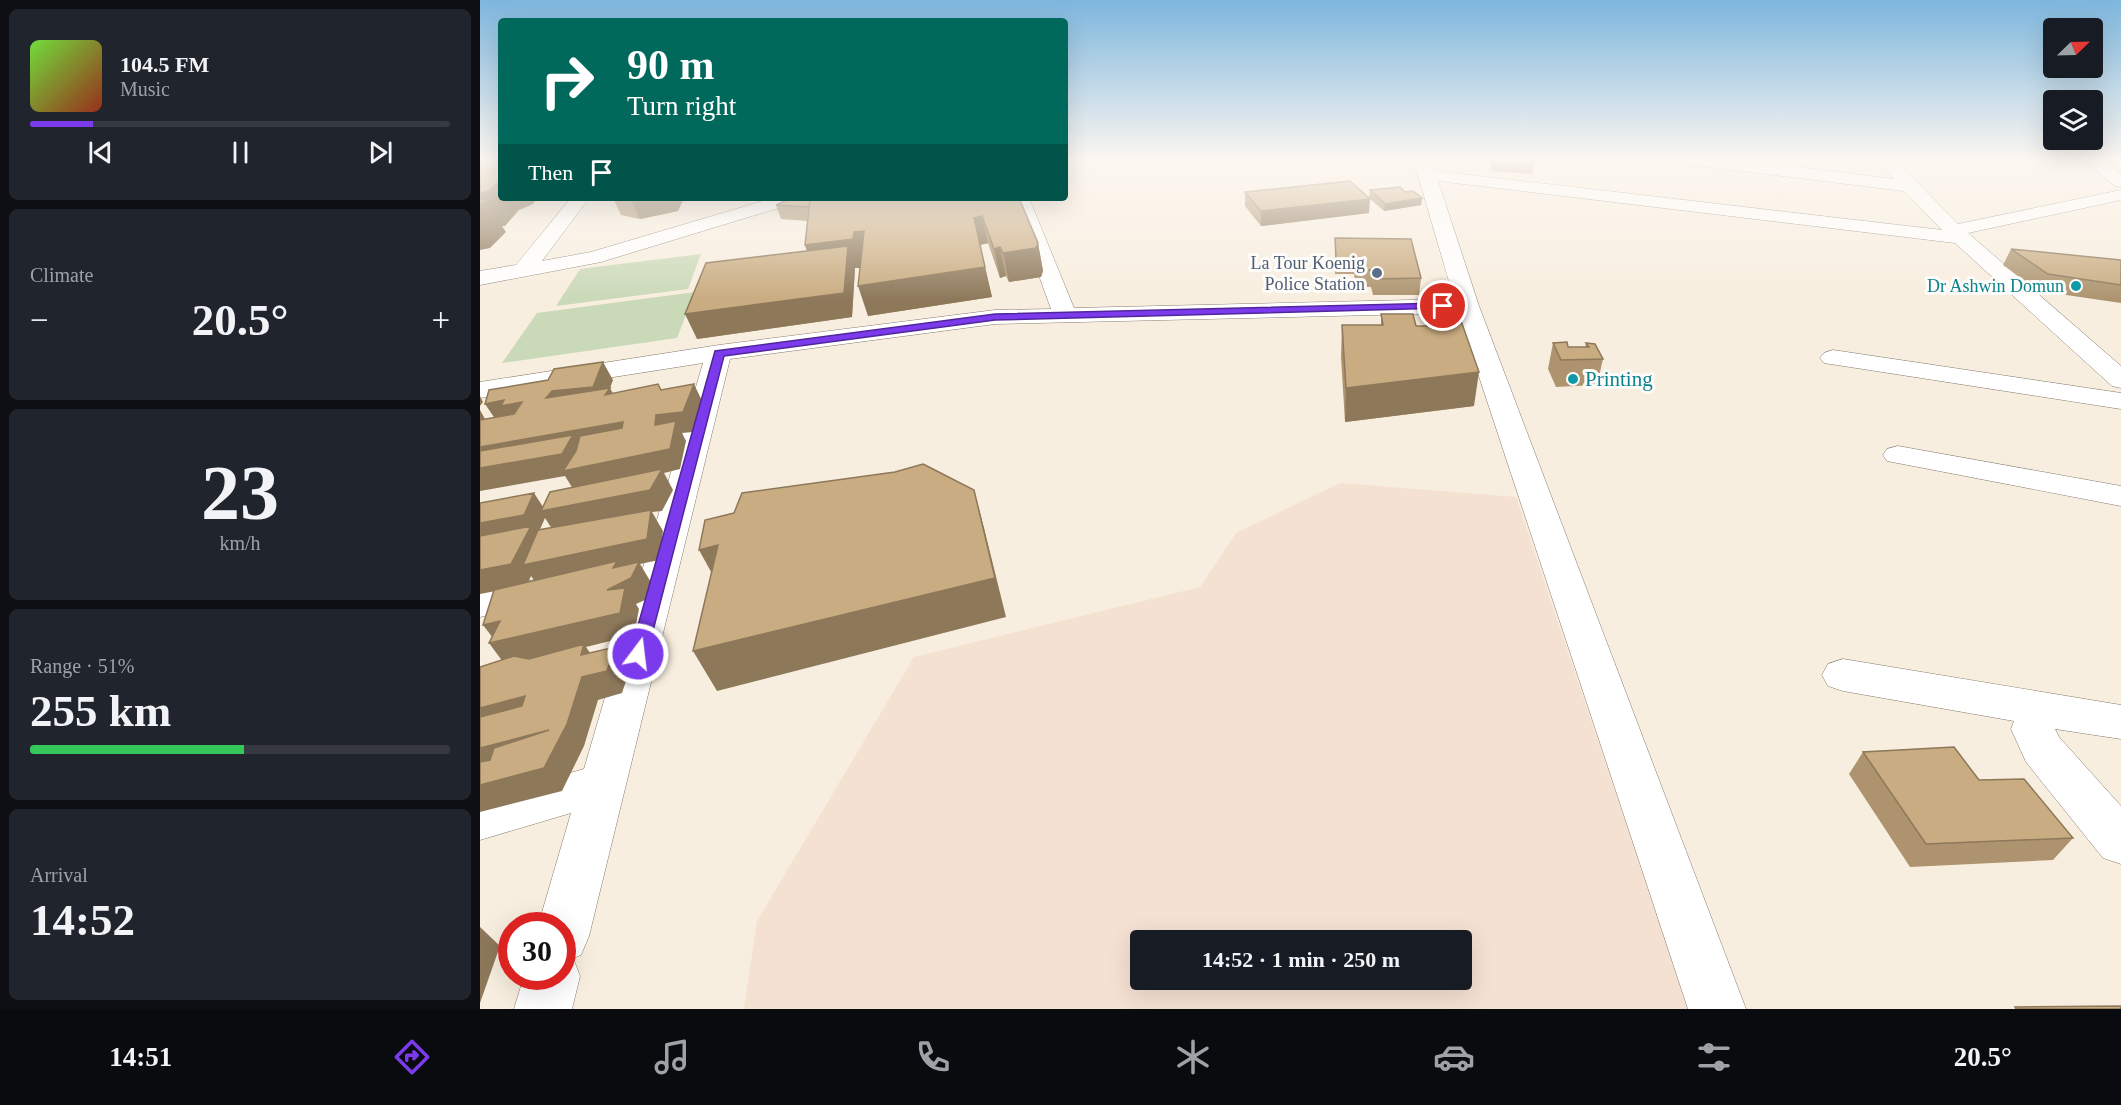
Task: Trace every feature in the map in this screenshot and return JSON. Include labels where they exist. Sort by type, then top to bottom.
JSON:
[{"type":"street","points":[[522,272],[574,205]]},
{"type":"street","points":[[480,278],[594,258],[769,205]]},
{"type":"street","points":[[1023,205],[1065,315]]},
{"type":"street","points":[[1436,205],[1467,306],[1717,1009]]},
{"type":"street","points":[[1728,205],[1959,234],[2079,205]]},
{"type":"street","points":[[1928,205],[2121,380]]},
{"type":"street","points":[[480,390],[719,353],[995,317],[1467,306]]},
{"type":"street","points":[[568,912],[603,784],[645,570],[719,353]]},
{"type":"street","points":[[1833,358],[2121,401]]},
{"type":"street","points":[[1898,455],[2121,496]]},
{"type":"street","points":[[480,604],[571,585]]},
{"type":"street","points":[[1844,675],[2121,722]]},
{"type":"street","points":[[2040,708],[2033,729],[2042,748],[2121,842]]},
{"type":"street","points":[[480,819],[603,784]]},
{"type":"street","points":[[543,1009],[548,990]]},
{"type":"shaded area","points":[[1340,483],[1516,497],[1688,1009],[744,1009],[757,921],[914,657],[1200,587],[1236,533]]},
{"type":"green space","points":[[701,254],[688,289],[556,306],[580,269]]},
{"type":"green space","points":[[695,292],[677,338],[502,363],[537,313]]},
{"type":"building","points":[[777,205],[809,205],[809,207]]},
{"type":"building","points":[[809,205],[1022,205],[1038,243],[1036,248],[1003,253],[1000,247],[994,249],[982,216],[974,218],[985,267],[858,286],[864,231],[854,232],[853,239],[805,245]]},
{"type":"building","points":[[1256,205],[1315,205],[1261,211]]},
{"type":"building","points":[[1335,238],[1411,239],[1421,278],[1374,279],[1372,270],[1356,270],[1355,258],[1336,258]]},
{"type":"building","points":[[848,246],[844,293],[685,314],[706,263]]},
{"type":"building","points":[[2011,249],[2121,260],[2121,285],[2048,274]]},
{"type":"building","points":[[1381,314],[1413,314],[1416,326],[1443,326],[1439,315],[1459,315],[1479,372],[1346,388],[1342,325],[1383,325]]},
{"type":"building","points":[[1567,342],[1568,347],[1589,347],[1586,343],[1595,344],[1603,359],[1561,360],[1553,343]]},
{"type":"building","points":[[603,362],[593,387],[552,391],[546,398],[610,388],[605,395],[658,384],[661,390],[694,384],[683,412],[656,415],[655,425],[676,421],[670,449],[563,471],[576,451],[580,436],[622,428],[623,422],[480,447],[480,420],[514,414],[522,402],[501,406],[504,400],[485,404],[489,390],[548,380],[554,369]]},
{"type":"building","points":[[573,435],[562,454],[480,468],[480,451]]},
{"type":"building","points":[[923,464],[974,490],[995,578],[693,651],[718,545],[699,550],[705,520],[734,513],[742,493],[895,472]]},
{"type":"building","points":[[662,469],[650,490],[541,511],[550,492]]},
{"type":"building","points":[[534,493],[524,515],[480,523],[480,503]]},
{"type":"building","points":[[651,510],[647,539],[523,565],[538,530]]},
{"type":"building","points":[[531,526],[511,564],[480,570],[480,536]]},
{"type":"building","points":[[617,561],[613,568],[639,562],[631,578],[607,590],[625,588],[620,613],[489,643],[500,621],[483,625],[494,590]]},
{"type":"building","points":[[584,644],[581,655],[615,647],[607,671],[582,677],[567,724],[544,768],[480,785],[480,762],[490,760],[494,748],[549,730],[480,748],[480,717],[522,706],[525,696],[480,708],[480,667],[514,656],[529,659]]},
{"type":"building","points":[[1954,747],[1979,780],[2024,779],[2073,838],[1926,844],[1863,752]]},
{"type":"building","points":[[2121,1006],[2121,1009],[2016,1009],[2015,1007]]},
{"type":"place","name":"La Tour Koenig Police Station","points":[[1377,273]]},
{"type":"place","name":"Dr Ashwin Domun","points":[[2076,286]]},
{"type":"place","name":"Printing","points":[[1573,379]]},
{"type":"route","points":[[638,654],[719,353],[995,317],[1443,306]]}]
